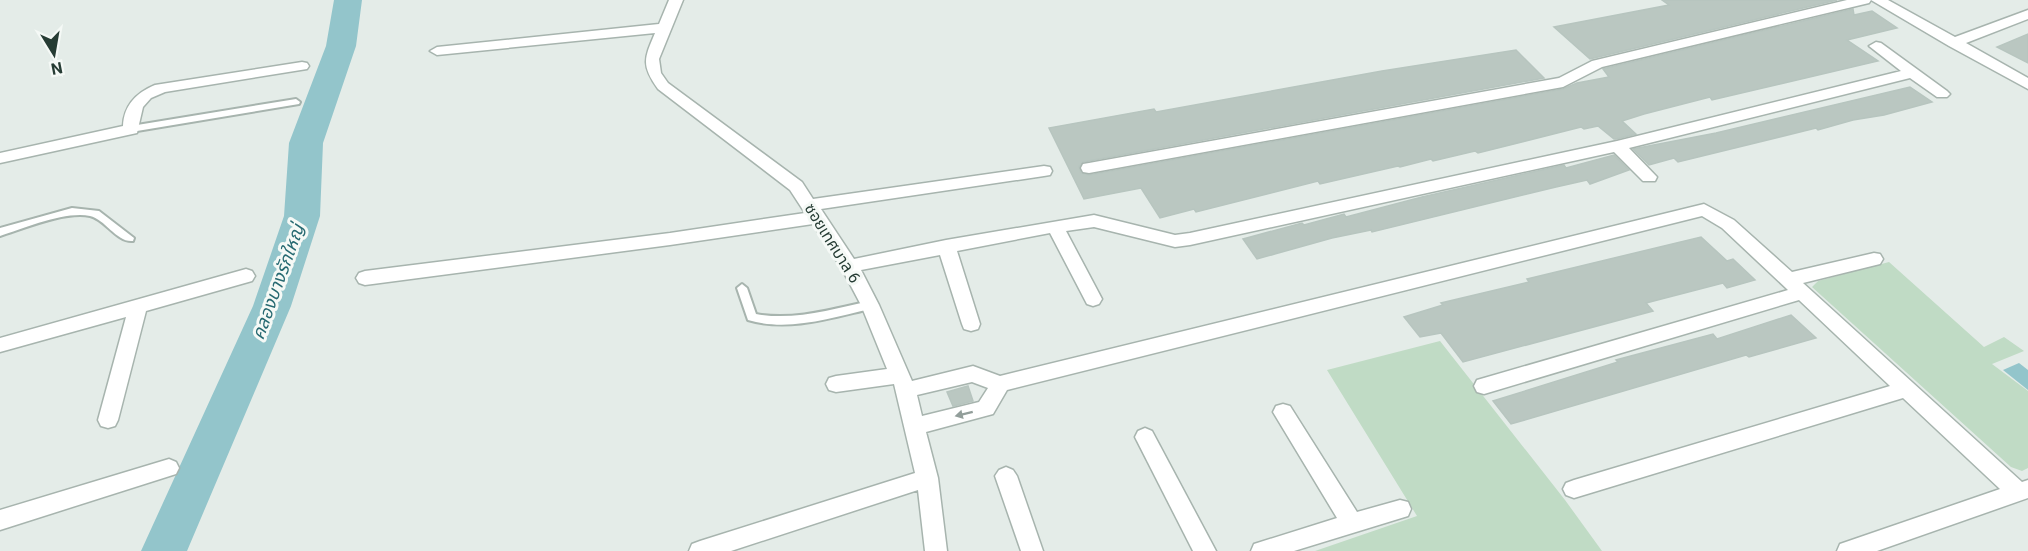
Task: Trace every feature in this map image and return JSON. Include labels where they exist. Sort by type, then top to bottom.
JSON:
[{"type":"street","name":"ซอยเทศบาล 6","points":[[676,0],[651,66],[663,86],[778,170],[796,186],[850,266],[870,305],[903,383],[916,426],[927,478],[936,551]]},
{"type":"street","points":[[1089,168],[1563,82],[1597,64],[1864,0]]},
{"type":"street","points":[[1878,0],[2028,84]]},
{"type":"street","points":[[2023,0],[2028,3]]},
{"type":"street","points":[[1954,43],[2028,14]]},
{"type":"street","points":[[437,51],[665,28]]},
{"type":"street","points":[[1876,46],[1942,94]]},
{"type":"street","points":[[0,158],[131,129],[130,120],[141,97],[168,86],[302,66]]},
{"type":"street","points":[[850,266],[946,246],[1094,221],[1175,240],[1190,239],[1617,146],[1912,72]]},
{"type":"street","points":[[1617,146],[1649,177]]},
{"type":"street","points":[[365,278],[670,239],[1044,171]]},
{"type":"street","points":[[836,384],[903,383],[973,374],[1000,384],[1704,210],[1728,224],[1794,286],[2024,491],[1848,551]]},
{"type":"street","points":[[1055,226],[1094,299]]},
{"type":"street","points":[[946,246],[971,324]]},
{"type":"street","points":[[1484,386],[1874,259]]},
{"type":"street","points":[[0,345],[246,276]]},
{"type":"street","points":[[108,420],[138,306]]},
{"type":"street","points":[[916,426],[986,408],[1000,384]]},
{"type":"street","points":[[1574,489],[1908,388]]},
{"type":"street","points":[[1283,412],[1352,524]]},
{"type":"street","points":[[1145,437],[1205,551]]},
{"type":"street","points":[[0,520],[169,468]]},
{"type":"street","points":[[1006,476],[1032,551]]},
{"type":"street","points":[[700,551],[927,478]]},
{"type":"street","points":[[1262,551],[1400,509]]},
{"type":"lane","points":[[131,129],[297,102]]},
{"type":"lane","points":[[0,232],[72,211],[95,213],[129,238]]},
{"type":"lane","points":[[742,288],[752,317],[763,320],[791,319],[870,305]]},
{"type":"green space","points":[[1889,262],[1984,347],[2004,337],[2024,351],[1992,364],[2028,391],[2028,468],[2022,471],[2011,467],[1812,287],[1818,281]]},
{"type":"green space","points":[[1440,341],[1565,500],[1602,551],[1315,551],[1417,516],[1327,370]]},
{"type":"water","points":[[2019,363],[2028,370],[2028,390],[2003,370]]},
{"type":"building","points":[[1662,0],[1837,0],[1590,59],[1554,27],[1669,5]]},
{"type":"building","points":[[1853,9],[1854,15],[1872,11],[1897,28],[1847,40],[1878,61],[1712,100],[1710,97],[1644,114],[1622,121],[1636,134],[1616,139],[1598,126],[1584,129],[1581,127],[1478,153],[1475,151],[1433,161],[1431,159],[1320,184],[1318,181],[1196,212],[1194,209],[1160,218],[1141,188],[1084,199],[1049,128],[1154,109],[1156,112],[1382,71],[1516,50],[1544,78],[1083,162],[1079,167],[1081,173],[1089,175],[1563,89],[1577,83],[1609,77],[1603,69]]},
{"type":"building","points":[[2028,34],[2028,63],[1997,47]]},
{"type":"building","points":[[1910,87],[1932,102],[1678,162],[1674,158],[1649,165],[1633,149],[1716,133]]},
{"type":"building","points":[[1614,155],[1629,170],[1590,184],[1587,180],[1372,232],[1371,230],[1332,238],[1257,259],[1243,239],[1302,223],[1304,225],[1344,214],[1346,217],[1422,197],[1564,165],[1566,168]]},
{"type":"building","points":[[1701,237],[1727,261],[1733,259],[1755,280],[1727,288],[1723,283],[1646,303],[1653,311],[1463,362],[1441,333],[1420,337],[1404,317],[1443,305],[1441,303],[1529,282],[1527,279]]},
{"type":"building","points":[[1791,315],[1816,338],[1749,357],[1746,355],[1511,424],[1493,401],[1618,362],[1616,360],[1713,334],[1717,339]]},
{"type":"building","points":[[968,386],[973,401],[953,406],[947,392]]},
{"type":"waterway","name":"คลองบางรักใหญ่","points":[[164,551],[272,306],[302,216],[306,143],[341,46],[348,0]]}]
